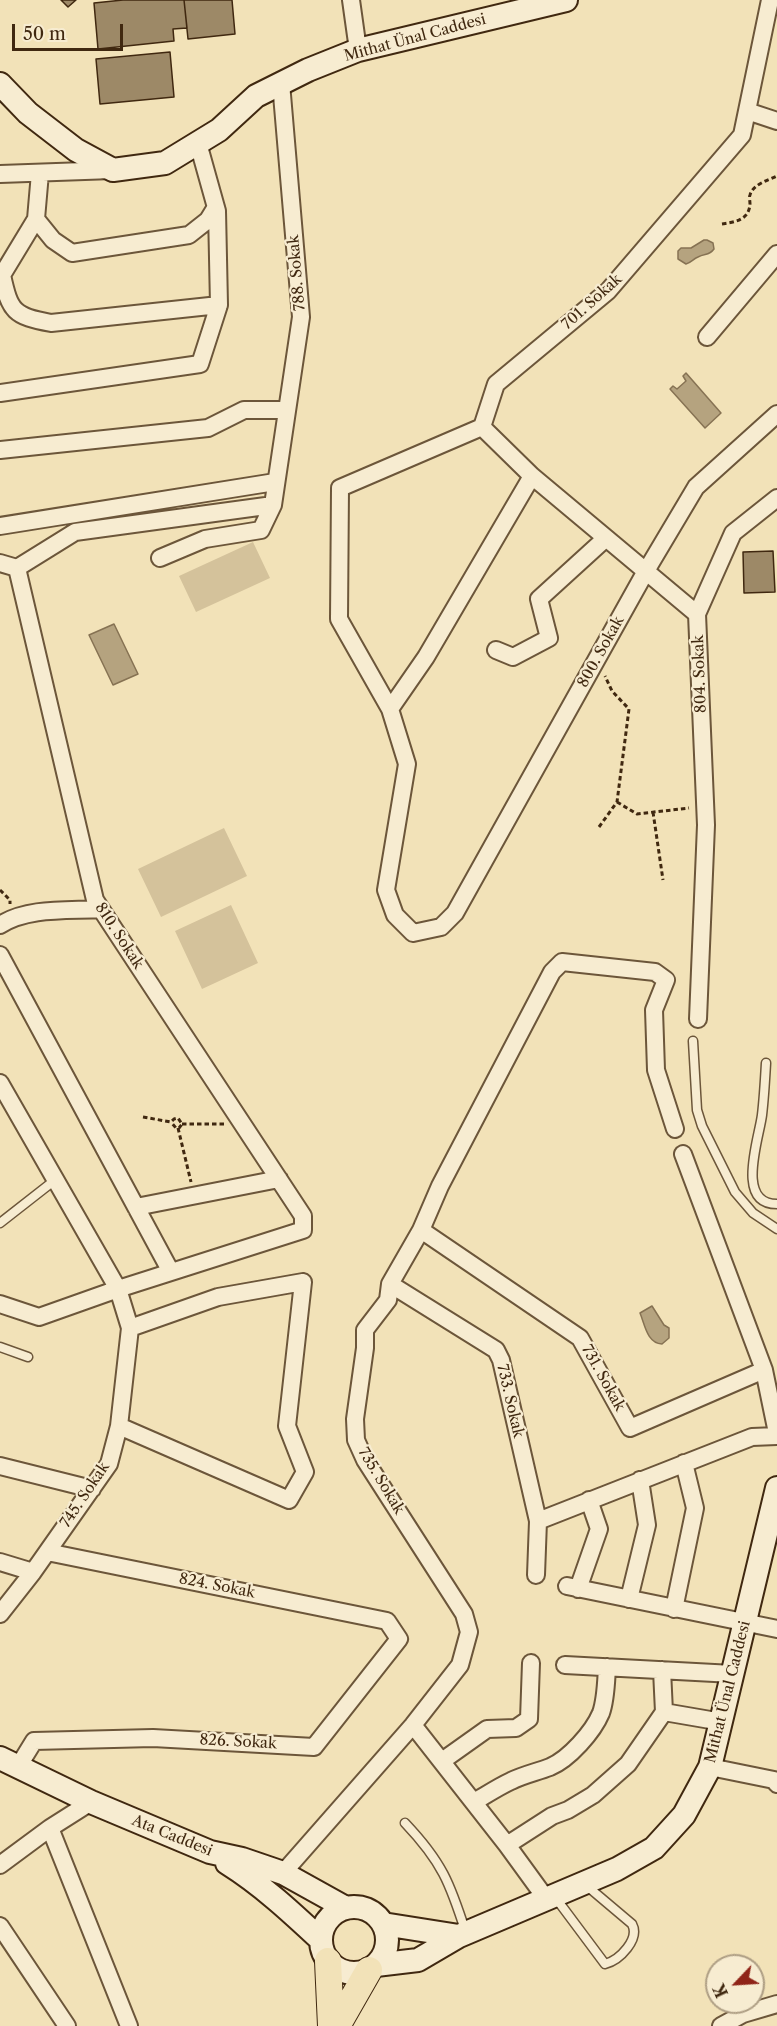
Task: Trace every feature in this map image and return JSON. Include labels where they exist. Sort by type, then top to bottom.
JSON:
[{"type":"main road","name":"Mithat Ünal Caddesi","points":[[113,170],[165,163],[219,130],[256,96],[308,70],[358,50],[566,0]]},
{"type":"main road","points":[[0,84],[28,113],[68,144],[113,170]]},
{"type":"main road","name":"Mithat Ünal Caddesi","points":[[373,1968],[418,1960],[463,1935],[617,1869],[654,1848],[684,1815],[710,1767],[777,1488]]},
{"type":"main road","name":"Ata Caddesi","points":[[9,1763],[91,1802],[210,1852],[242,1859],[283,1873],[346,1908]]},
{"type":"main road","points":[[210,1852],[247,1876],[279,1902],[325,1951],[337,1969],[347,1973],[358,1973],[373,1968]]},
{"type":"main road","points":[[331,2026],[322,1929],[336,1912],[357,1907],[376,1915],[387,1934],[387,1944],[384,1955],[373,1968],[337,2026]]},
{"type":"main road","points":[[383,1924],[463,1935]]},
{"type":"street","points":[[351,0],[358,50]]},
{"type":"street","name":"701. Sokak","points":[[482,427],[496,384],[608,291],[742,135],[770,0]]},
{"type":"street","name":"788. Sokak","points":[[160,558],[204,539],[261,530],[273,505],[301,317],[281,83]]},
{"type":"street","points":[[747,111],[777,121]]},
{"type":"street","points":[[0,393],[200,364],[219,305],[216,207],[198,143]]},
{"type":"street","points":[[0,174],[113,170]]},
{"type":"street","points":[[40,173],[36,219],[2,275],[7,301],[24,317],[51,322],[219,305]]},
{"type":"street","points":[[36,219],[52,240],[72,252],[189,235],[208,220],[216,207]]},
{"type":"street","points":[[706,337],[777,254]]},
{"type":"street","points":[[0,450],[208,428],[244,410],[286,410]]},
{"type":"street","name":"800. Sokak","points":[[390,709],[407,764],[386,890],[395,915],[413,933],[441,927],[454,913],[646,571],[696,487],[777,414]]},
{"type":"street","points":[[482,427],[340,488],[339,620],[390,709],[426,657],[532,476]]},
{"type":"street","name":"804. Sokak","points":[[482,427],[532,476],[697,614],[706,825],[698,1018]]},
{"type":"street","points":[[0,525],[275,482]]},
{"type":"street","points":[[697,614],[733,533],[777,498]]},
{"type":"street","points":[[0,562],[17,568],[75,532],[273,505]]},
{"type":"street","points":[[496,651],[513,657],[549,638],[539,599],[606,538]]},
{"type":"street","name":"810. Sokak","points":[[17,568],[95,900],[303,1216],[303,1230],[171,1272]]},
{"type":"street","points":[[0,925],[12,917],[37,913],[101,909]]},
{"type":"street","points":[[0,956],[171,1272],[39,1317],[0,1304]]},
{"type":"street","name":"735. Sokak","points":[[413,1725],[460,1665],[469,1632],[465,1614],[365,1460],[356,1440],[355,1419],[365,1348],[365,1330],[388,1300],[390,1284],[421,1230],[440,1186],[546,982],[562,962],[655,972],[666,980],[654,1010],[656,1070],[675,1129]]},
{"type":"street","name":"745. Sokak","points":[[0,1083],[118,1289],[130,1328],[119,1426],[109,1464],[33,1572],[0,1614]]},
{"type":"street","points":[[538,1521],[752,1437],[777,1435],[764,1370],[683,1154]]},
{"type":"street","points":[[136,1207],[279,1179]]},
{"type":"street","name":"731. Sokak","points":[[421,1230],[580,1338],[630,1428],[764,1370]]},
{"type":"street","points":[[119,1426],[289,1500],[305,1472],[287,1426],[303,1282],[218,1297],[130,1328]]},
{"type":"street","name":"733. Sokak","points":[[390,1284],[496,1350],[501,1360],[538,1521],[536,1575]]},
{"type":"street","points":[[674,1609],[695,1508],[684,1463]]},
{"type":"street","points":[[0,1466],[92,1489]]},
{"type":"street","points":[[629,1599],[647,1525],[640,1480]]},
{"type":"street","points":[[589,1500],[599,1529],[572,1588],[777,1629]]},
{"type":"street","name":"824. Sokak","points":[[47,1552],[387,1621]]},
{"type":"street","points":[[0,1562],[33,1572]]},
{"type":"street","name":"826. Sokak","points":[[9,1763],[34,1741],[153,1738],[314,1746],[399,1639],[387,1621]]},
{"type":"street","points":[[442,1761],[487,1729],[516,1728],[529,1719],[531,1663]]},
{"type":"street","points":[[565,1665],[733,1674]]},
{"type":"street","points":[[474,1802],[509,1782],[552,1766],[579,1745],[592,1730],[601,1712],[607,1667]]},
{"type":"street","points":[[507,1845],[552,1816],[568,1810],[593,1795],[628,1764],[664,1712],[662,1670]]},
{"type":"street","points":[[664,1712],[722,1722]]},
{"type":"street","points":[[283,1873],[413,1725],[550,1899]]},
{"type":"street","points":[[710,1767],[776,1780]]},
{"type":"street","points":[[0,1865],[50,1828],[91,1802]]},
{"type":"street","points":[[50,1828],[129,2026]]},
{"type":"street","points":[[0,1926],[67,2026]]},
{"type":"street","points":[[721,2026],[743,2014],[777,2004]]},
{"type":"lane","points":[[693,1041],[697,1110],[702,1126],[735,1192],[753,1213],[777,1229]]},
{"type":"lane","points":[[766,1064],[762,1118],[754,1154],[753,1186],[762,1200],[777,1204]]},
{"type":"lane","points":[[0,1223],[55,1180]]},
{"type":"lane","points":[[0,1347],[28,1357]]},
{"type":"lane","points":[[405,1823],[423,1842],[441,1868],[455,1899],[463,1935]]},
{"type":"lane","points":[[550,1899],[605,1964],[612,1962],[634,1938],[634,1928],[584,1884]]},
{"type":"path","points":[[722,224],[738,222],[746,215],[750,206],[750,195],[754,188],[777,176]]},
{"type":"path","points":[[598,658],[612,691],[629,709],[617,802],[599,827]]},
{"type":"path","points":[[617,802],[637,814],[705,806]]},
{"type":"path","points":[[654,812],[663,880]]},
{"type":"path","points":[[143,1116],[171,1122],[174,1127],[178,1128],[194,1196]]},
{"type":"path","points":[[171,1122],[178,1118],[182,1124]]},
{"type":"path","points":[[178,1128],[182,1124],[242,1124]]},
{"type":"shaded area","points":[[704,240],[713,243],[714,249],[710,253],[686,264],[678,259],[678,251],[681,248],[691,248]]},
{"type":"shaded area","points":[[686,373],[721,413],[705,428],[670,389],[673,386],[677,389],[686,381],[683,376]]},
{"type":"shaded area","points":[[253,542],[270,578],[196,612],[179,576]]},
{"type":"shaded area","points":[[114,624],[138,674],[113,685],[89,635]]},
{"type":"shaded area","points":[[224,828],[247,876],[161,917],[138,869]]},
{"type":"shaded area","points":[[231,905],[258,963],[202,989],[175,931]]},
{"type":"shaded area","points":[[652,1306],[664,1325],[669,1328],[669,1338],[662,1344],[650,1337],[640,1313]]},
{"type":"building","points":[[61,0],[76,0],[68,7]]},
{"type":"building","points":[[123,0],[184,0],[187,28],[173,29],[174,41],[98,49],[94,3]]},
{"type":"building","points":[[184,0],[232,0],[235,34],[188,39]]},
{"type":"building","points":[[170,52],[174,97],[100,104],[96,59]]},
{"type":"building","points":[[773,551],[775,592],[744,593],[743,552]]}]
